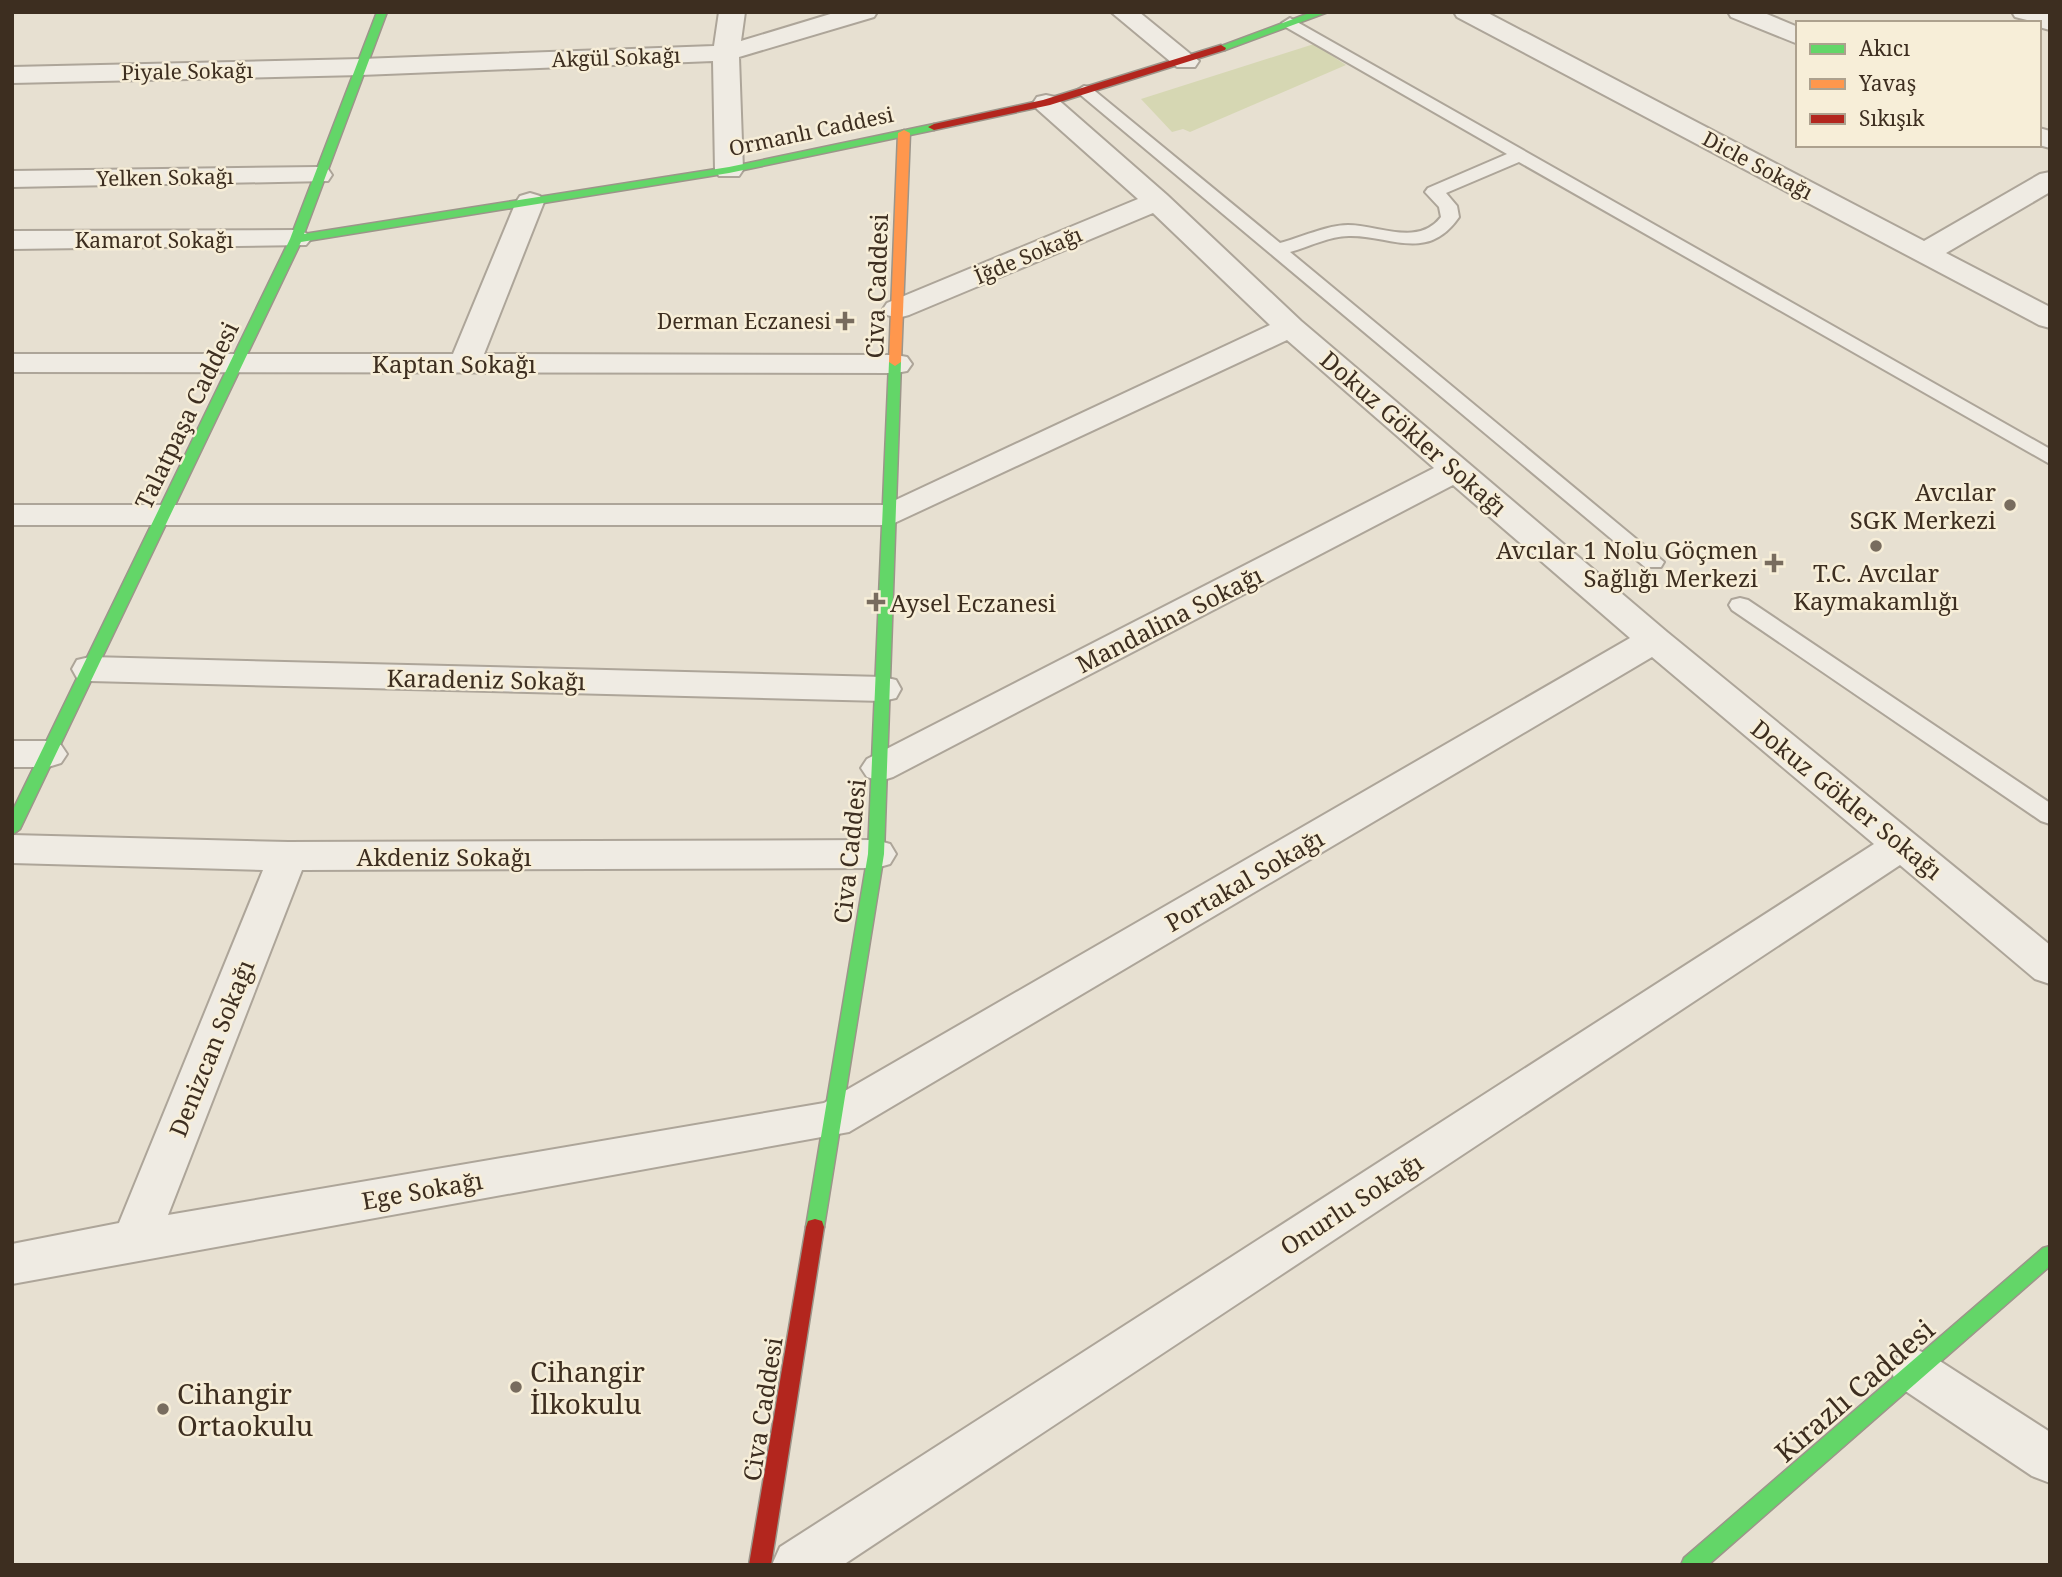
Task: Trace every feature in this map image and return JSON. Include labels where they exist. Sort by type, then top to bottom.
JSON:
[{"type":"main road","name":"Talatpaşa Caddesi","points":[[12,829],[30,754],[90,668],[296,239],[318,175],[382,12]]},
{"type":"main road","name":"Ormanlı Caddesi","points":[[296,239],[729,170],[1046,103],[1186,61],[1323,12]]},
{"type":"main road","name":"Civa Caddesi","points":[[760,1565],[876,855],[904,133]]},
{"type":"main road","name":"Kirazlı Caddesi","points":[[1692,1565],[2050,1254]]},
{"type":"street","points":[[729,170],[726,53],[732,12]]},
{"type":"street","name":"Akgül Sokağı","points":[[361,67],[726,53],[865,12]]},
{"type":"street","points":[[1123,12],[1186,61]]},
{"type":"street","name":"Dicle Sokağı","points":[[1466,12],[2050,319]]},
{"type":"street","points":[[1740,12],[1796,35]]},
{"type":"street","points":[[2024,12],[2050,22]]},
{"type":"street","name":"Piyale Sokağı","points":[[12,75],[361,67]]},
{"type":"street","name":"Dokuz Gökler Sokağı","points":[[1046,103],[1157,201],[1290,327],[1654,640],[2050,968]]},
{"type":"street","name":"Yelken Sokağı","points":[[12,179],[318,175]]},
{"type":"street","points":[[1925,253],[2050,180]]},
{"type":"street","name":"İğde Sokağı","points":[[898,309],[1157,201]]},
{"type":"street","points":[[466,363],[530,202]]},
{"type":"street","name":"Kamarot Sokağı","points":[[12,240],[296,239]]},
{"type":"street","points":[[12,515],[890,515],[1290,327]]},
{"type":"street","name":"Kaptan Sokağı","points":[[12,363],[895,364]]},
{"type":"street","name":"Mandalina Sokağı","points":[[880,768],[1458,469]]},
{"type":"street","name":"Portakal Sokağı","points":[[833,1119],[1654,640]]},
{"type":"street","name":"Karadeniz Sokağı","points":[[90,668],[883,689]]},
{"type":"street","name":"Onurlu Sokağı","points":[[798,1565],[1903,844]]},
{"type":"street","name":"Akdeniz Sokağı","points":[[12,849],[288,856],[876,855]]},
{"type":"street","name":"Denizcan Sokağı","points":[[135,1240],[288,856]]},
{"type":"street","name":"Ege Sokağı","points":[[12,1264],[135,1240],[833,1119]]},
{"type":"street","points":[[1915,1371],[2050,1460]]},
{"type":"lane","points":[[1290,23],[2050,458]]},
{"type":"lane","points":[[1084,91],[1653,562]]},
{"type":"lane","points":[[1277,250],[1347,230],[1410,240],[1425,236],[1441,229],[1450,216],[1448,206],[1434,192],[1520,155]]},
{"type":"lane","points":[[1740,605],[2050,815]]},
{"type":"green space","points":[[1314,44],[1346,65],[1190,132],[1183,129],[1172,132],[1141,99]]},
{"type":"traffic: fast","points":[[12,829],[296,239],[382,12]]},
{"type":"traffic: fast","points":[[1221,48],[1323,12]]},
{"type":"traffic: fast","points":[[296,239],[729,170],[934,127]]},
{"type":"traffic: fast","points":[[815,1227],[876,854],[895,362]]},
{"type":"traffic: fast","points":[[1692,1565],[2050,1254]]},
{"type":"traffic: slow","points":[[895,362],[904,133]]},
{"type":"traffic: jam","points":[[934,127],[1046,103],[1221,48]]},
{"type":"traffic: jam","points":[[760,1565],[815,1227]]},
{"type":"place","name":"Derman Eczanesi","points":[[845,321]]},
{"type":"place","name":"Avcılar SGK Merkezi","points":[[2010,505]]},
{"type":"place","name":"T.C. Avcılar Kaymakamlığı","points":[[1876,546]]},
{"type":"place","name":"Avcılar 1 Nolu Göçmen Sağlığı Merkezi","points":[[1774,563]]},
{"type":"place","name":"Aysel Eczanesi","points":[[876,602]]},
{"type":"place","name":"Cihangir İlkokulu","points":[[516,1387]]},
{"type":"place","name":"Cihangir Ortaokulu","points":[[163,1409]]}]
